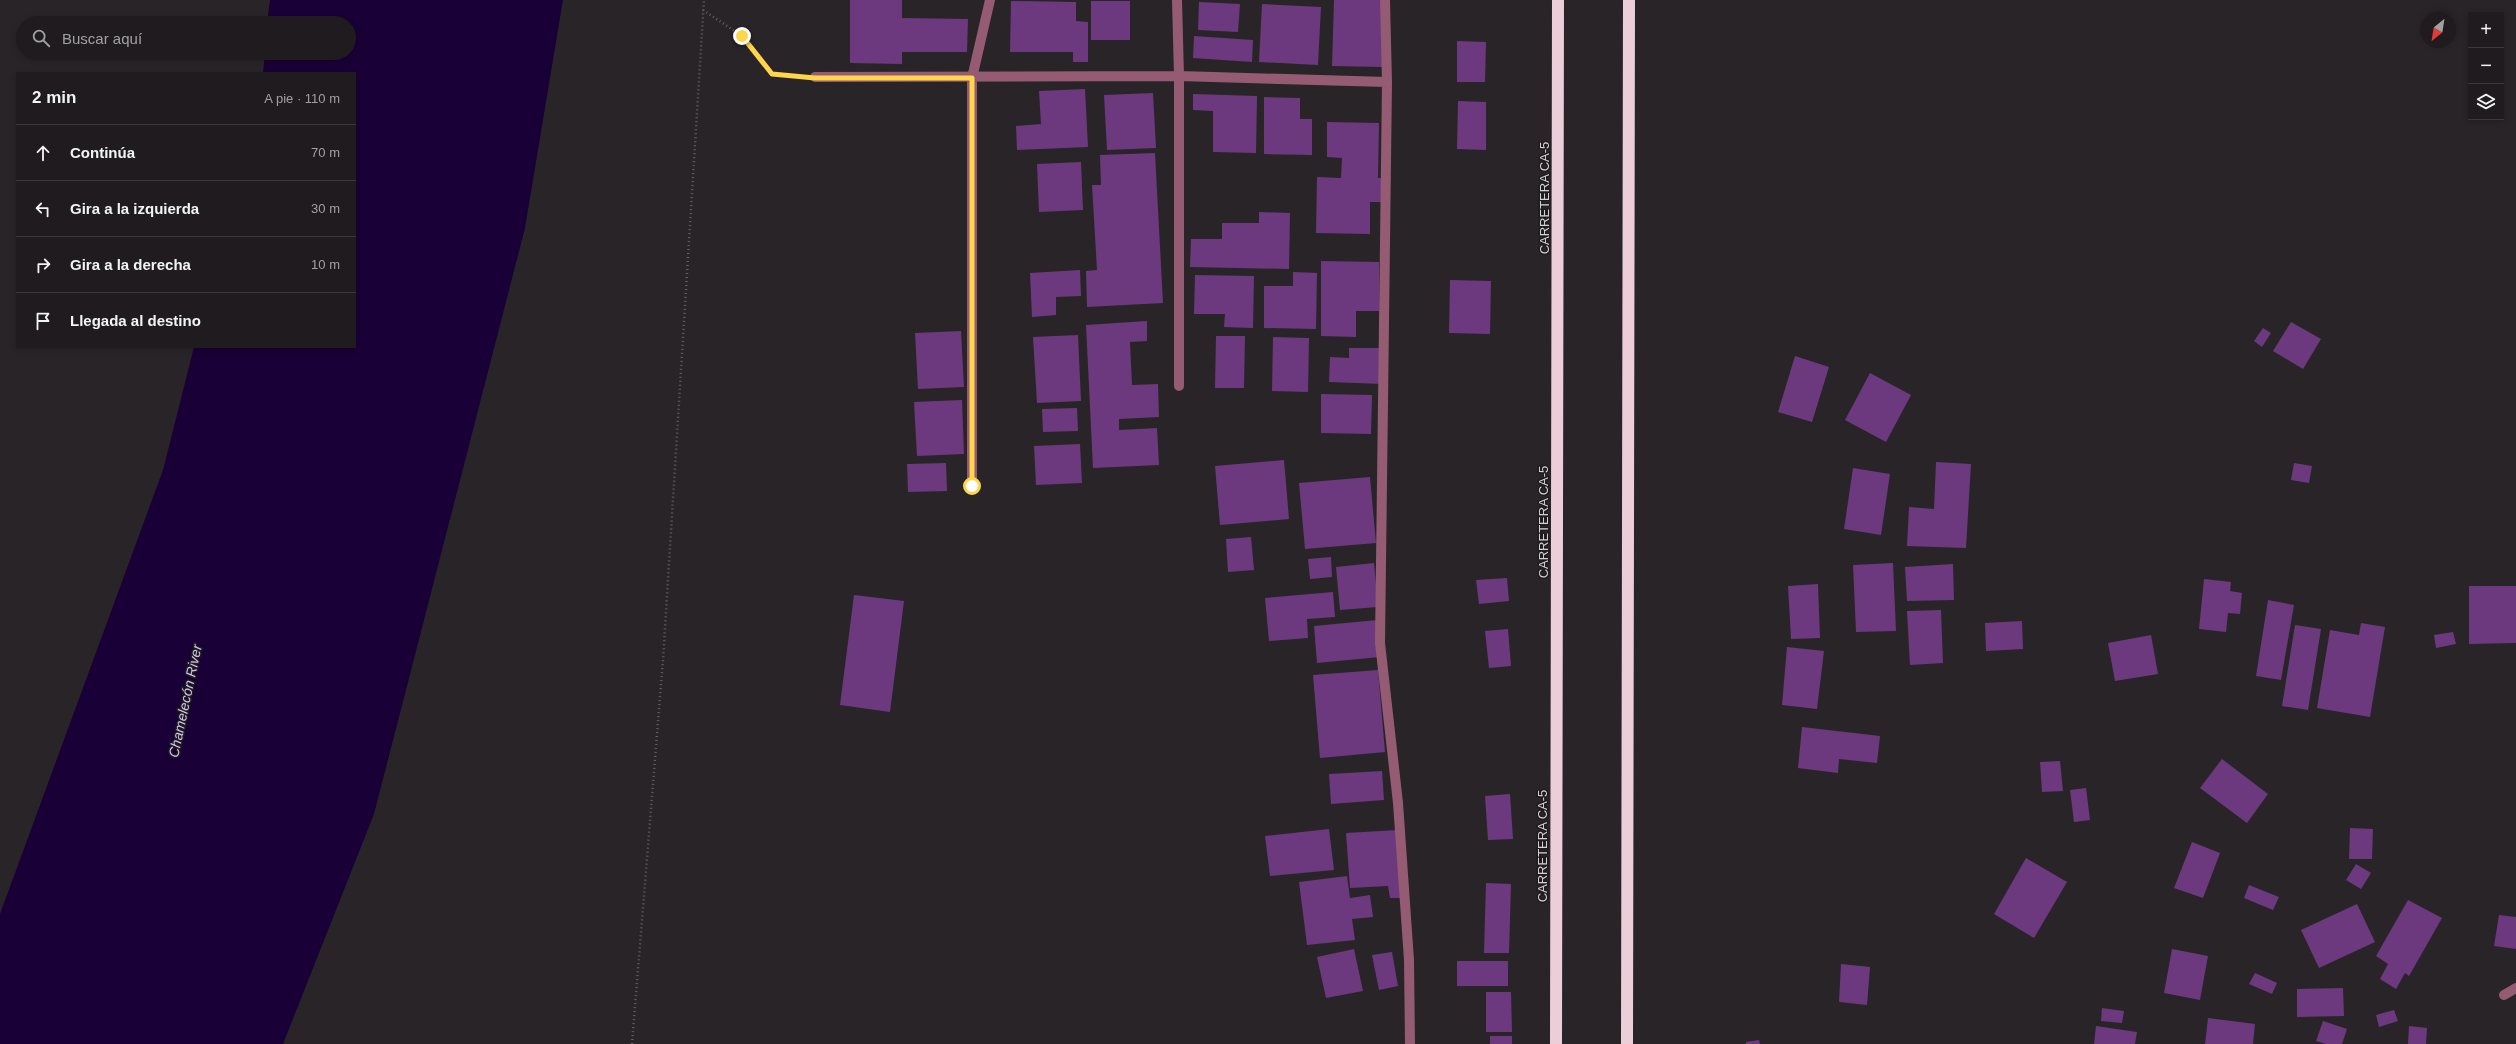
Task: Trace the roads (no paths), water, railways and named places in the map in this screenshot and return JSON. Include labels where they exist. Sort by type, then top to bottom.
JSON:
[{"type":"highway","name":"CARRETERA CA-5","points":[[1556,1044],[1558,0]]},
{"type":"highway","points":[[1627,1044],[1629,0]]},
{"type":"street","points":[[972,486],[972,78],[990,0]]},
{"type":"street","points":[[1177,0],[1179,76],[1179,386]]},
{"type":"street","points":[[1385,0],[1387,82],[1380,643],[1398,803],[1409,960],[1410,1044]]},
{"type":"street","points":[[815,78],[1179,76],[1387,82]]},
{"type":"street","points":[[2504,995],[2516,988]]},
{"type":"water","name":"Chamelecón River","points":[[270,0],[563,0],[525,228],[374,814],[283,1044],[0,1044],[0,914],[163,470],[194,348],[356,348],[356,72],[263,72],[264,60],[356,60],[356,16],[268,16]]}]
